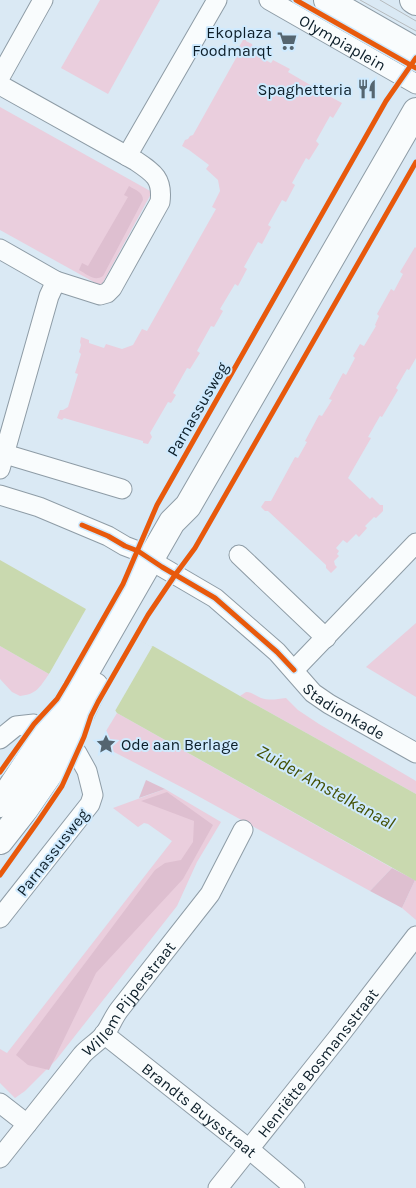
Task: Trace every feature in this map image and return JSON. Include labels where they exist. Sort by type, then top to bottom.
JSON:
[{"type":"main road","name":"Olympiaplein","points":[[327,0],[416,51]]},
{"type":"main road","points":[[0,804],[56,739],[156,563],[183,529],[188,506],[416,111]]},
{"type":"main road","points":[[0,841],[26,808],[59,760],[56,739]]},
{"type":"street","points":[[0,77],[43,0]]},
{"type":"street","points":[[128,156],[218,0]]},
{"type":"street","name":"Olympiaplein","points":[[269,0],[416,84]]},
{"type":"street","points":[[0,85],[128,156],[149,170],[159,180],[162,191],[160,202],[108,293],[100,294],[56,281],[0,249]]},
{"type":"street","points":[[56,281],[49,296],[2,461],[122,489]]},
{"type":"street","name":"Stadionkade","points":[[0,495],[39,508],[108,536],[138,551],[215,598],[277,652],[313,693],[416,753]]},
{"type":"street","points":[[294,670],[416,543]]},
{"type":"street","points":[[239,555],[326,638]]},
{"type":"street","points":[[0,739],[16,726],[56,739]]},
{"type":"street","name":"Parnassusweg","points":[[0,918],[90,804],[93,795],[87,771],[56,739]]},
{"type":"street","name":"Willem Pijperstraat","points":[[0,1158],[82,1055],[88,1048],[97,1043],[111,1026],[119,1010],[210,894],[243,830]]},
{"type":"street","name":"Henriëtte Bosmansstraat","points":[[218,1188],[416,936]]},
{"type":"street","name":"Brandts Buysstraat","points":[[104,1034],[295,1188]]},
{"type":"street","points":[[0,1103],[27,1124]]},
{"type":"shaded area","points":[[100,0],[160,0],[108,94],[61,68]]},
{"type":"shaded area","points":[[246,39],[246,41],[252,44],[253,49],[256,50],[256,55],[271,63],[273,60],[290,69],[288,72],[312,86],[314,83],[331,92],[329,96],[342,103],[333,118],[330,116],[316,141],[319,144],[309,160],[306,158],[292,183],[295,185],[286,202],[282,200],[268,225],[271,227],[262,244],[258,242],[244,267],[247,269],[238,286],[235,284],[220,309],[223,311],[214,327],[211,326],[197,351],[200,353],[190,369],[187,368],[173,393],[176,395],[171,403],[168,402],[150,433],[152,437],[148,444],[64,418],[62,420],[57,418],[60,410],[68,407],[78,374],[75,373],[81,354],[79,352],[81,337],[89,340],[89,343],[104,348],[106,344],[122,349],[133,345],[142,329],[147,331],[216,209],[212,207],[220,191],[218,180],[206,169],[209,165],[182,146],[185,140],[193,135],[240,51],[239,47],[243,40]]},
{"type":"shaded area","points":[[0,107],[152,192],[101,286],[0,230]]},
{"type":"shaded area","points":[[129,186],[140,193],[143,200],[103,276],[100,278],[91,277],[79,270],[82,263],[88,266],[128,197],[124,195]]},
{"type":"shaded area","points":[[415,247],[416,358],[409,370],[407,369],[396,388],[398,390],[368,437],[371,438],[348,478],[370,499],[372,497],[380,505],[383,505],[383,511],[365,526],[367,528],[359,537],[356,534],[347,543],[343,540],[336,548],[339,551],[337,554],[339,556],[334,561],[337,567],[331,573],[326,568],[326,565],[268,511],[261,507],[265,501],[271,501],[295,457],[298,458],[319,415],[322,416],[332,400],[329,399],[343,373],[346,375],[360,344],[364,346],[376,326],[379,316],[377,314],[391,289],[394,291],[403,274],[400,272]]},
{"type":"shaded area","points":[[416,623],[416,697],[366,667]]},
{"type":"shaded area","points":[[0,646],[49,674],[37,690],[20,696],[12,692],[0,679]]},
{"type":"shaded area","points":[[246,692],[267,699],[286,698],[298,710],[319,724],[416,781],[416,794],[240,696]]},
{"type":"shaded area","points":[[117,713],[392,868],[370,891],[114,752],[109,747],[106,731]]},
{"type":"shaded area","points":[[146,780],[165,789],[139,798]]},
{"type":"shaded area","points":[[165,789],[221,822],[197,862],[177,906],[56,1060],[25,1091],[15,1098],[0,1083],[0,1049],[7,1053],[172,841],[148,824],[144,823],[138,827],[113,808]]},
{"type":"shaded area","points":[[167,792],[213,825],[183,879],[96,973],[49,1070],[28,1065],[16,1055],[155,870],[165,863],[181,860],[193,842],[194,821],[141,801]]},
{"type":"shaded area","points":[[392,868],[415,880],[402,908],[370,891]]},
{"type":"shaded area","points":[[416,881],[416,920],[402,908]]},
{"type":"water","name":"Zuider Amstelkanaal","points":[[0,560],[151,647],[153,646],[416,794],[416,881],[0,646]]},
{"type":"pier","points":[[86,609],[152,647],[115,711],[49,674]]},
{"type":"tram line","points":[[360,0],[416,31]]},
{"type":"tram line","points":[[380,0],[416,21]]},
{"type":"cycle path","points":[[296,0],[416,68]]},
{"type":"cycle path","points":[[0,772],[34,724],[57,699],[66,684],[123,584],[157,505],[386,101],[416,58]]},
{"type":"cycle path","points":[[0,875],[62,786],[98,702],[148,615],[195,548],[416,162]]},
{"type":"cycle path","points":[[82,525],[138,551],[215,598],[277,652],[294,670]]},
{"type":"place","name":"Ekoplaza Foodmarqt","points":[[287,41]]},
{"type":"place","name":"Spaghetteria","points":[[367,89]]},
{"type":"place","name":"Ode aan Berlage","points":[[106,744]]}]
